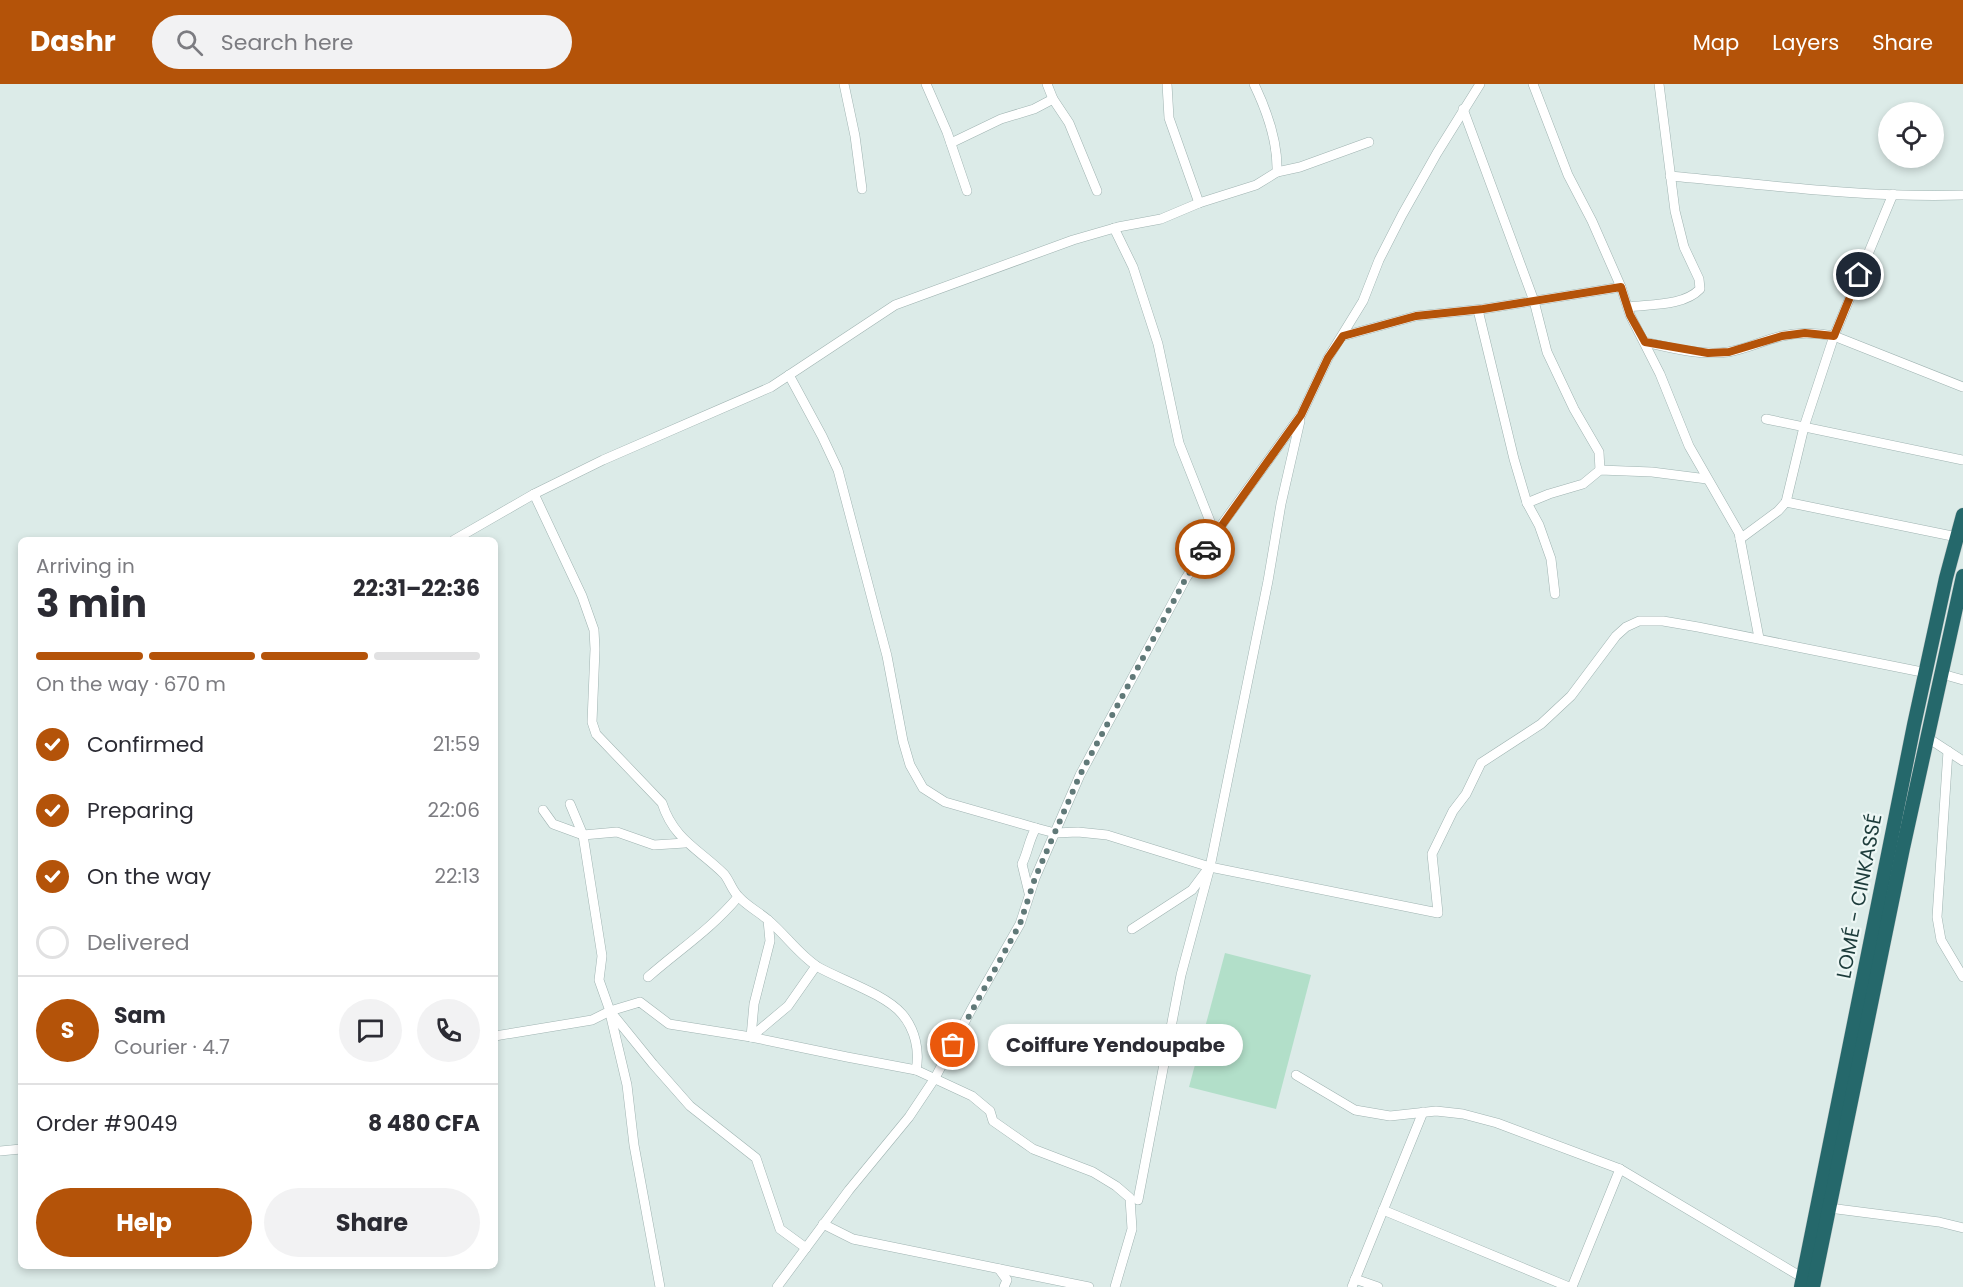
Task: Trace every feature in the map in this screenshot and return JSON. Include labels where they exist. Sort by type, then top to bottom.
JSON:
[{"type":"highway","name":"LOMÉ - CINKASSÉ","points":[[1808,1283],[1890,842],[1927,673],[1956,568],[1956,537],[1963,515]]},
{"type":"highway","name":"LOMÉ - CINKASSÉ","points":[[1808,1283],[1829,1208],[1963,576]]},
{"type":"street","points":[[844,84],[855,136],[862,189]]},
{"type":"street","points":[[926,84],[951,143],[967,191]]},
{"type":"street","points":[[1047,84],[1053,99],[1069,123],[1097,191]]},
{"type":"street","points":[[1167,84],[1169,118],[1199,203]]},
{"type":"street","points":[[1254,84],[1272,129],[1278,161],[1277,172]]},
{"type":"street","points":[[777,1287],[909,1117],[935,1078],[1020,924],[1029,893],[1080,775],[1186,578],[1301,415],[1328,358],[1363,301],[1378,260],[1397,224],[1463,109],[1480,84]]},
{"type":"street","points":[[1533,84],[1568,175],[1592,221],[1621,287],[1630,315],[1672,401],[1692,452],[1733,519],[1740,539],[1759,638]]},
{"type":"street","points":[[1628,307],[1693,297],[1700,289],[1699,279],[1684,247],[1676,211],[1659,84]]},
{"type":"street","points":[[951,143],[1001,119],[1034,109],[1053,99]]},
{"type":"street","points":[[1463,109],[1534,301],[1547,352],[1574,409],[1599,452],[1600,470]]},
{"type":"street","points":[[459,537],[534,494],[684,423],[754,395],[789,375],[895,305],[1073,240],[1114,228],[1161,219],[1199,203],[1256,185],[1277,172],[1300,167],[1369,142]]},
{"type":"street","points":[[1670,176],[1787,188],[1963,195]]},
{"type":"street","points":[[1740,539],[1778,511],[1786,502],[1804,427],[1834,336],[1893,194]]},
{"type":"street","points":[[1114,228],[1133,267],[1158,344],[1179,443],[1215,534]]},
{"type":"street","points":[[1343,336],[1416,316],[1478,310],[1621,287]]},
{"type":"street","points":[[1478,310],[1514,459],[1527,503],[1539,525],[1551,559],[1555,594]]},
{"type":"street","points":[[1645,342],[1708,353],[1729,352],[1782,336],[1805,333],[1834,336],[1963,387]]},
{"type":"street","points":[[789,375],[838,471],[887,656],[903,741],[910,765],[923,788],[945,802],[1055,833],[1078,832],[1107,835],[1210,867],[1438,913],[1432,854],[1453,811],[1466,794],[1481,763],[1541,724],[1564,703],[1616,636],[1626,627],[1639,621],[1663,621],[1759,638],[1927,673]]},
{"type":"street","points":[[1138,1200],[1181,975],[1210,867],[1268,581],[1281,504],[1301,415]]},
{"type":"street","points":[[1766,419],[1963,460]]},
{"type":"street","points":[[1527,503],[1583,484],[1600,470],[1652,472],[1707,479]]},
{"type":"street","points":[[534,494],[582,596],[594,630],[592,722],[596,734],[662,803],[666,814],[685,843],[725,875],[738,897],[768,920],[816,966],[880,998],[902,1013],[917,1045],[919,1059],[916,1070]]},
{"type":"street","points":[[1786,502],[1956,537]]},
{"type":"street","points":[[1942,674],[1963,680]]},
{"type":"street","points":[[1928,738],[1963,761]]},
{"type":"street","points":[[1948,751],[1937,917],[1941,940],[1963,978]]},
{"type":"street","points":[[570,804],[583,835],[602,956],[599,980],[610,1011],[627,1085],[634,1145],[660,1287]]},
{"type":"street","points":[[543,810],[553,824],[583,835],[618,832],[654,845],[685,843]]},
{"type":"street","points":[[1029,893],[1022,864],[1027,855],[1030,837],[1036,828]]},
{"type":"street","points":[[1132,929],[1192,890],[1210,867]]},
{"type":"street","points":[[648,977],[722,917],[738,897]]},
{"type":"street","points":[[751,1036],[754,1004],[770,941],[768,920]]},
{"type":"street","points":[[751,1036],[788,1006],[816,966]]},
{"type":"street","points":[[498,1036],[592,1020],[610,1011],[640,1002],[669,1024],[751,1036],[847,1058],[916,1070],[972,1096],[990,1111],[993,1120],[1033,1149],[1093,1172],[1130,1198],[1132,1229],[1115,1287]]},
{"type":"street","points":[[610,1011],[690,1106],[756,1158],[780,1229],[806,1248]]},
{"type":"street","points":[[1296,1075],[1355,1110],[1390,1116],[1436,1111],[1463,1114],[1497,1123],[1620,1169],[1808,1283]]},
{"type":"street","points":[[1378,1287],[1354,1283],[1423,1112]]},
{"type":"street","points":[[0,1151],[18,1149]]},
{"type":"street","points":[[1383,1210],[1570,1287],[1620,1169]]},
{"type":"street","points":[[1829,1208],[1939,1222],[1963,1228]]},
{"type":"street","points":[[824,1224],[853,1239],[1089,1287]]},
{"type":"street","points":[[999,1269],[1007,1280],[1004,1287]]},
{"type":"green space","points":[[1225,953],[1311,975],[1276,1109],[1189,1087]]},
{"type":"way so far","points":[[953,1045],[1020,924],[1035,878],[1080,775],[1186,578],[1205,549]]},
{"type":"place","name":"Coiffure Yendoupabe","points":[[953,1045]]},
{"type":"route","points":[[1205,549],[1301,415],[1328,358],[1343,336],[1416,316],[1483,309],[1621,287],[1630,315],[1645,342],[1708,353],[1729,352],[1782,336],[1805,333],[1834,336],[1859,275]]}]
